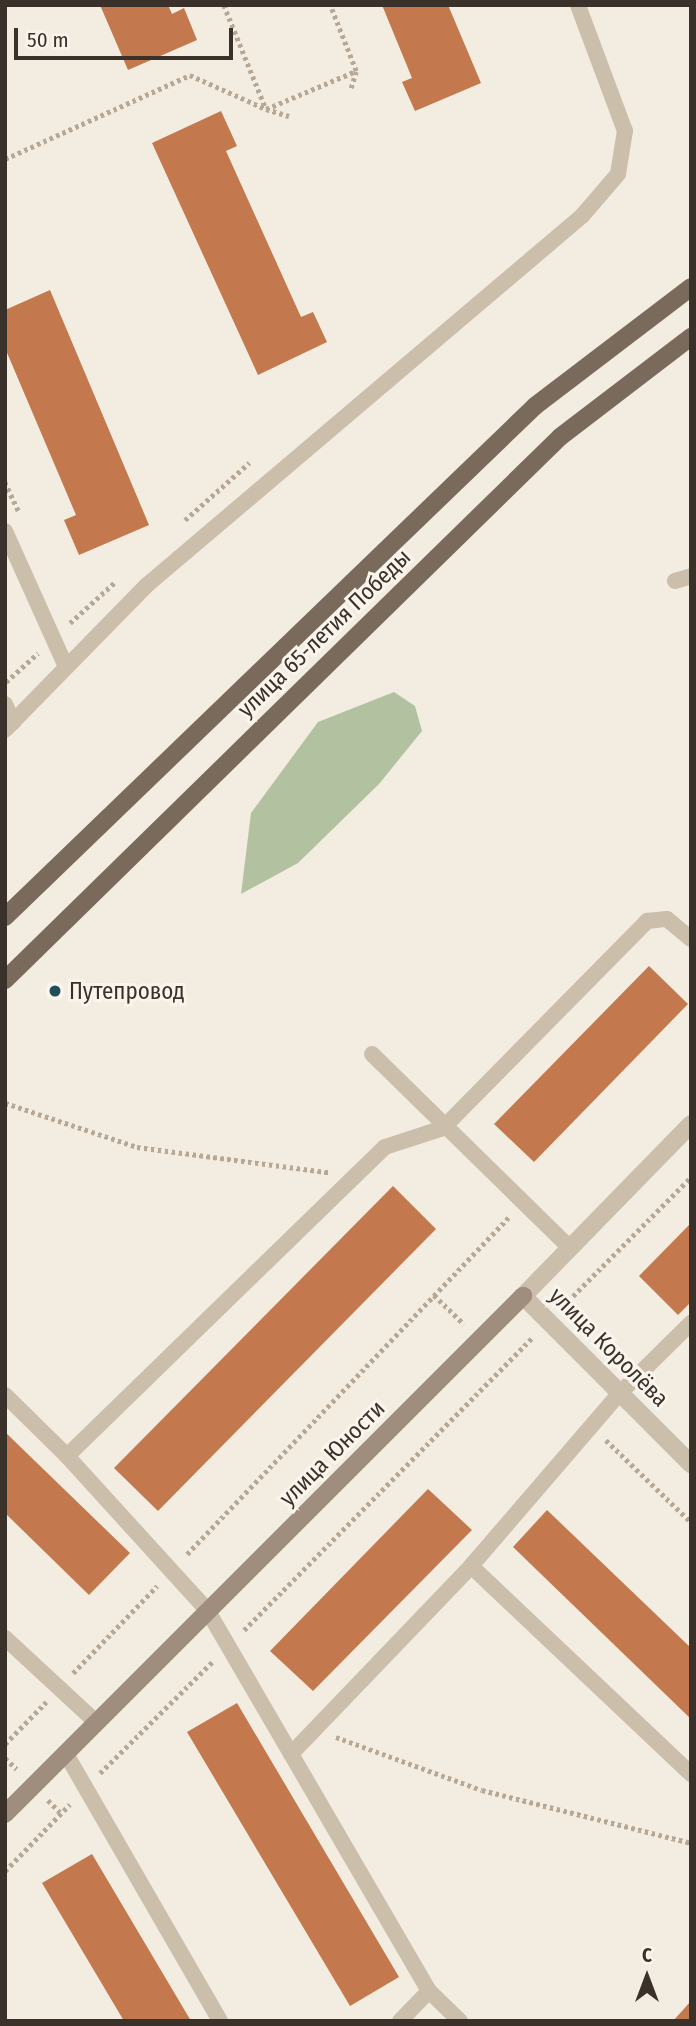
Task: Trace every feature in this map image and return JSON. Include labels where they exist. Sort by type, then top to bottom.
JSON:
[{"type":"main road","name":"улица 65-летия Победы","points":[[5,918],[535,406],[691,287]]},
{"type":"main road","name":"улица 65-летия Победы","points":[[5,980],[560,437],[691,337]]},
{"type":"main road","name":"улица Юности","points":[[5,1814],[523,1296]]},
{"type":"street","name":"улица Юности","points":[[523,1296],[691,1124]]},
{"type":"street","name":"улица Королёва","points":[[523,1296],[691,1464]]},
{"type":"lane","points":[[9,726],[147,585],[582,216],[618,174],[625,131],[578,5]]},
{"type":"lane","points":[[5,531],[66,667]]},
{"type":"lane","points":[[5,704],[9,726]]},
{"type":"lane","points":[[67,1456],[385,1147],[443,1128],[647,921],[667,919],[691,939]]},
{"type":"lane","points":[[372,1054],[443,1128],[569,1247]]},
{"type":"lane","points":[[291,1754],[471,1566],[620,1393],[691,1323]]},
{"type":"lane","points":[[5,1395],[67,1456],[208,1611],[429,1991],[460,2021]]},
{"type":"lane","points":[[471,1566],[691,1774]]},
{"type":"lane","points":[[5,1638],[97,1723]]},
{"type":"lane","points":[[66,1754],[220,2021]]},
{"type":"lane","points":[[400,2021],[429,1991]]},
{"type":"path","points":[[224,5],[267,109]]},
{"type":"path","points":[[330,5],[356,71],[351,88]]},
{"type":"path","points":[[267,109],[356,71]]},
{"type":"path","points":[[5,159],[190,75],[289,116]]},
{"type":"path","points":[[5,1103],[136,1147],[356,1176]]},
{"type":"path","points":[[5,1871],[691,1177]]},
{"type":"path","points":[[5,1744],[522,1203]]},
{"type":"path","points":[[592,1426],[691,1522]]},
{"type":"path","points":[[315,1729],[482,1790],[691,1843]]},
{"type":"green space","points":[[394,692],[415,706],[422,731],[379,784],[298,863],[241,894],[251,813],[318,722]]},
{"type":"building","points":[[100,5],[168,5],[172,14],[184,8],[197,40],[128,70]]},
{"type":"building","points":[[382,5],[448,5],[481,83],[415,111],[402,82],[412,78]]},
{"type":"building","points":[[221,111],[237,146],[226,151],[301,317],[313,312],[327,342],[258,375],[152,143]]},
{"type":"building","points":[[50,290],[149,525],[79,555],[64,520],[76,515],[5,348],[5,310]]},
{"type":"building","points":[[649,966],[688,1004],[534,1162],[494,1124]]},
{"type":"building","points":[[393,1186],[436,1229],[158,1511],[114,1468]]},
{"type":"building","points":[[691,1223],[691,1302],[678,1315],[639,1276]]},
{"type":"building","points":[[5,1432],[130,1553],[89,1595],[5,1513]]},
{"type":"building","points":[[428,1489],[472,1530],[313,1691],[270,1651]]},
{"type":"building","points":[[547,1510],[691,1648],[691,1719],[513,1547]]},
{"type":"building","points":[[237,1703],[399,1977],[350,2006],[187,1732]]},
{"type":"building","points":[[92,1854],[191,2021],[124,2021],[42,1883]]},
{"type":"building","points":[[691,2001],[691,2021],[673,2021]]},
{"type":"place","name":"Путепровод","points":[[55,991]]}]
